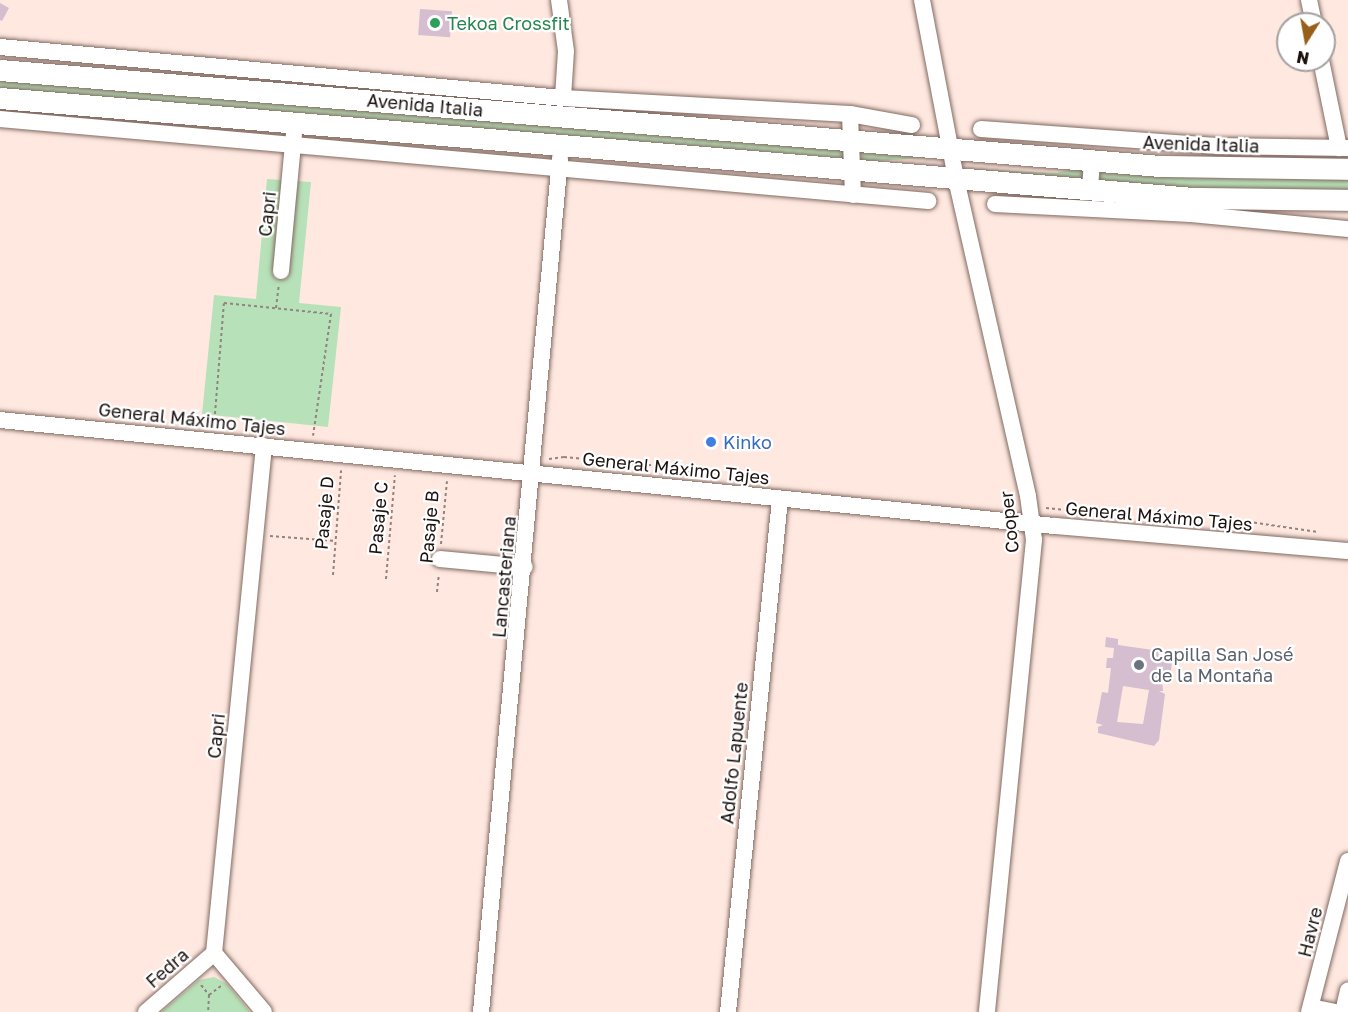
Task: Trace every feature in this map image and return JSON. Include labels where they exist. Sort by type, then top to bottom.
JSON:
[{"type":"main road","name":"Avenida Italia","points":[[0,70],[851,141],[951,148],[1054,147],[1084,159],[1218,169],[1348,170]]},
{"type":"main road","name":"Avenida Italia","points":[[0,98],[796,164],[956,179],[1049,196],[1090,189],[1192,206],[1240,209],[1348,200]]},
{"type":"main road","points":[[852,170],[888,162],[942,162],[951,148]]},
{"type":"main road","points":[[956,179],[960,167],[966,164],[1039,168],[1084,159]]},
{"type":"street","points":[[559,0],[566,51],[563,98]]},
{"type":"street","name":"Cooper","points":[[922,0],[956,179],[1034,540],[987,1012]]},
{"type":"street","name":"Avenida Italia","points":[[0,47],[563,98],[850,114],[912,125]]},
{"type":"street","points":[[1324,72],[1344,148]]},
{"type":"street","points":[[850,114],[853,195]]},
{"type":"street","points":[[0,119],[928,201]]},
{"type":"street","name":"Capri","points":[[281,271],[295,123]]},
{"type":"street","name":"Avenida Italia","points":[[363,151],[366,129]]},
{"type":"street","name":"Avenida Italia","points":[[981,129],[1054,147],[1344,148]]},
{"type":"street","name":"Lancasteriana","points":[[481,1012],[525,567],[561,146]]},
{"type":"street","points":[[1084,159],[1090,189]]},
{"type":"street","points":[[752,160],[752,186]]},
{"type":"street","points":[[796,164],[796,190]]},
{"type":"street","points":[[886,174],[887,198]]},
{"type":"street","name":"Avenida Italia","points":[[995,204],[1049,196],[1192,206]]},
{"type":"street","name":"Avenida Italia","points":[[1240,209],[1348,229]]},
{"type":"street","name":"General Máximo Tajes","points":[[0,420],[1032,524],[1348,551]]},
{"type":"street","name":"Capri","points":[[214,953],[264,446]]},
{"type":"street","name":"Adolfo Lapuente","points":[[728,1012],[780,499]]},
{"type":"street","points":[[440,560],[525,567]]},
{"type":"street","name":"Havre","points":[[1310,1009],[1342,912],[1348,861]]},
{"type":"street","points":[[214,953],[264,1012]]},
{"type":"street","name":"Fedra","points":[[146,1012],[214,953]]},
{"type":"street","points":[[1343,1012],[1348,991]]},
{"type":"street","points":[[1310,1009],[1335,1012]]},
{"type":"path","points":[[276,308],[281,271]]},
{"type":"path","points":[[212,440],[224,303],[331,314],[311,451]]},
{"type":"path","name":"Pasaje D","points":[[333,575],[343,454]]},
{"type":"path","name":"Pasaje C","points":[[386,579],[396,459]]},
{"type":"path","name":"Pasaje B","points":[[437,592],[448,465]]},
{"type":"path","points":[[1043,507],[1078,511]]},
{"type":"path","points":[[1215,527],[1230,519],[1285,524],[1327,534]]},
{"type":"path","points":[[256,535],[336,541]]},
{"type":"path","points":[[208,1012],[209,996]]},
{"type":"green space","points":[[0,78],[844,149],[844,158],[0,91]]},
{"type":"green space","points":[[862,150],[938,157],[861,162]]},
{"type":"green space","points":[[1075,168],[1083,169],[1085,179],[968,169],[1057,173]]},
{"type":"green space","points":[[1101,170],[1235,179],[1348,178],[1348,192],[1272,193],[1099,182]]},
{"type":"green space","points":[[267,179],[311,182],[299,303],[341,307],[328,427],[202,414],[214,295],[256,299]]},
{"type":"green space","points":[[214,977],[227,984],[250,1012],[161,1012],[199,980]]},
{"type":"building","points":[[0,3],[9,8],[2,21],[0,20]]},
{"type":"building","name":"Tekoa Crossfit","points":[[420,9],[452,11],[450,37],[418,35]]},
{"type":"building","points":[[1106,637],[1118,639],[1118,645],[1160,651],[1159,660],[1172,662],[1170,678],[1162,677],[1163,691],[1159,691],[1165,694],[1159,740],[1154,746],[1098,733],[1098,727],[1103,725],[1096,723],[1102,692],[1108,693],[1111,668],[1106,668],[1107,658],[1113,658],[1114,648],[1105,647]],"holes":[[[1123,686],[1149,690],[1143,724],[1117,722]]]},
{"type":"place","name":"Tekoa Crossfit","points":[[435,23]]},
{"type":"place","name":"Kinko","points":[[711,442]]},
{"type":"place","name":"Capilla San José de la Montaña","points":[[1139,665]]}]
